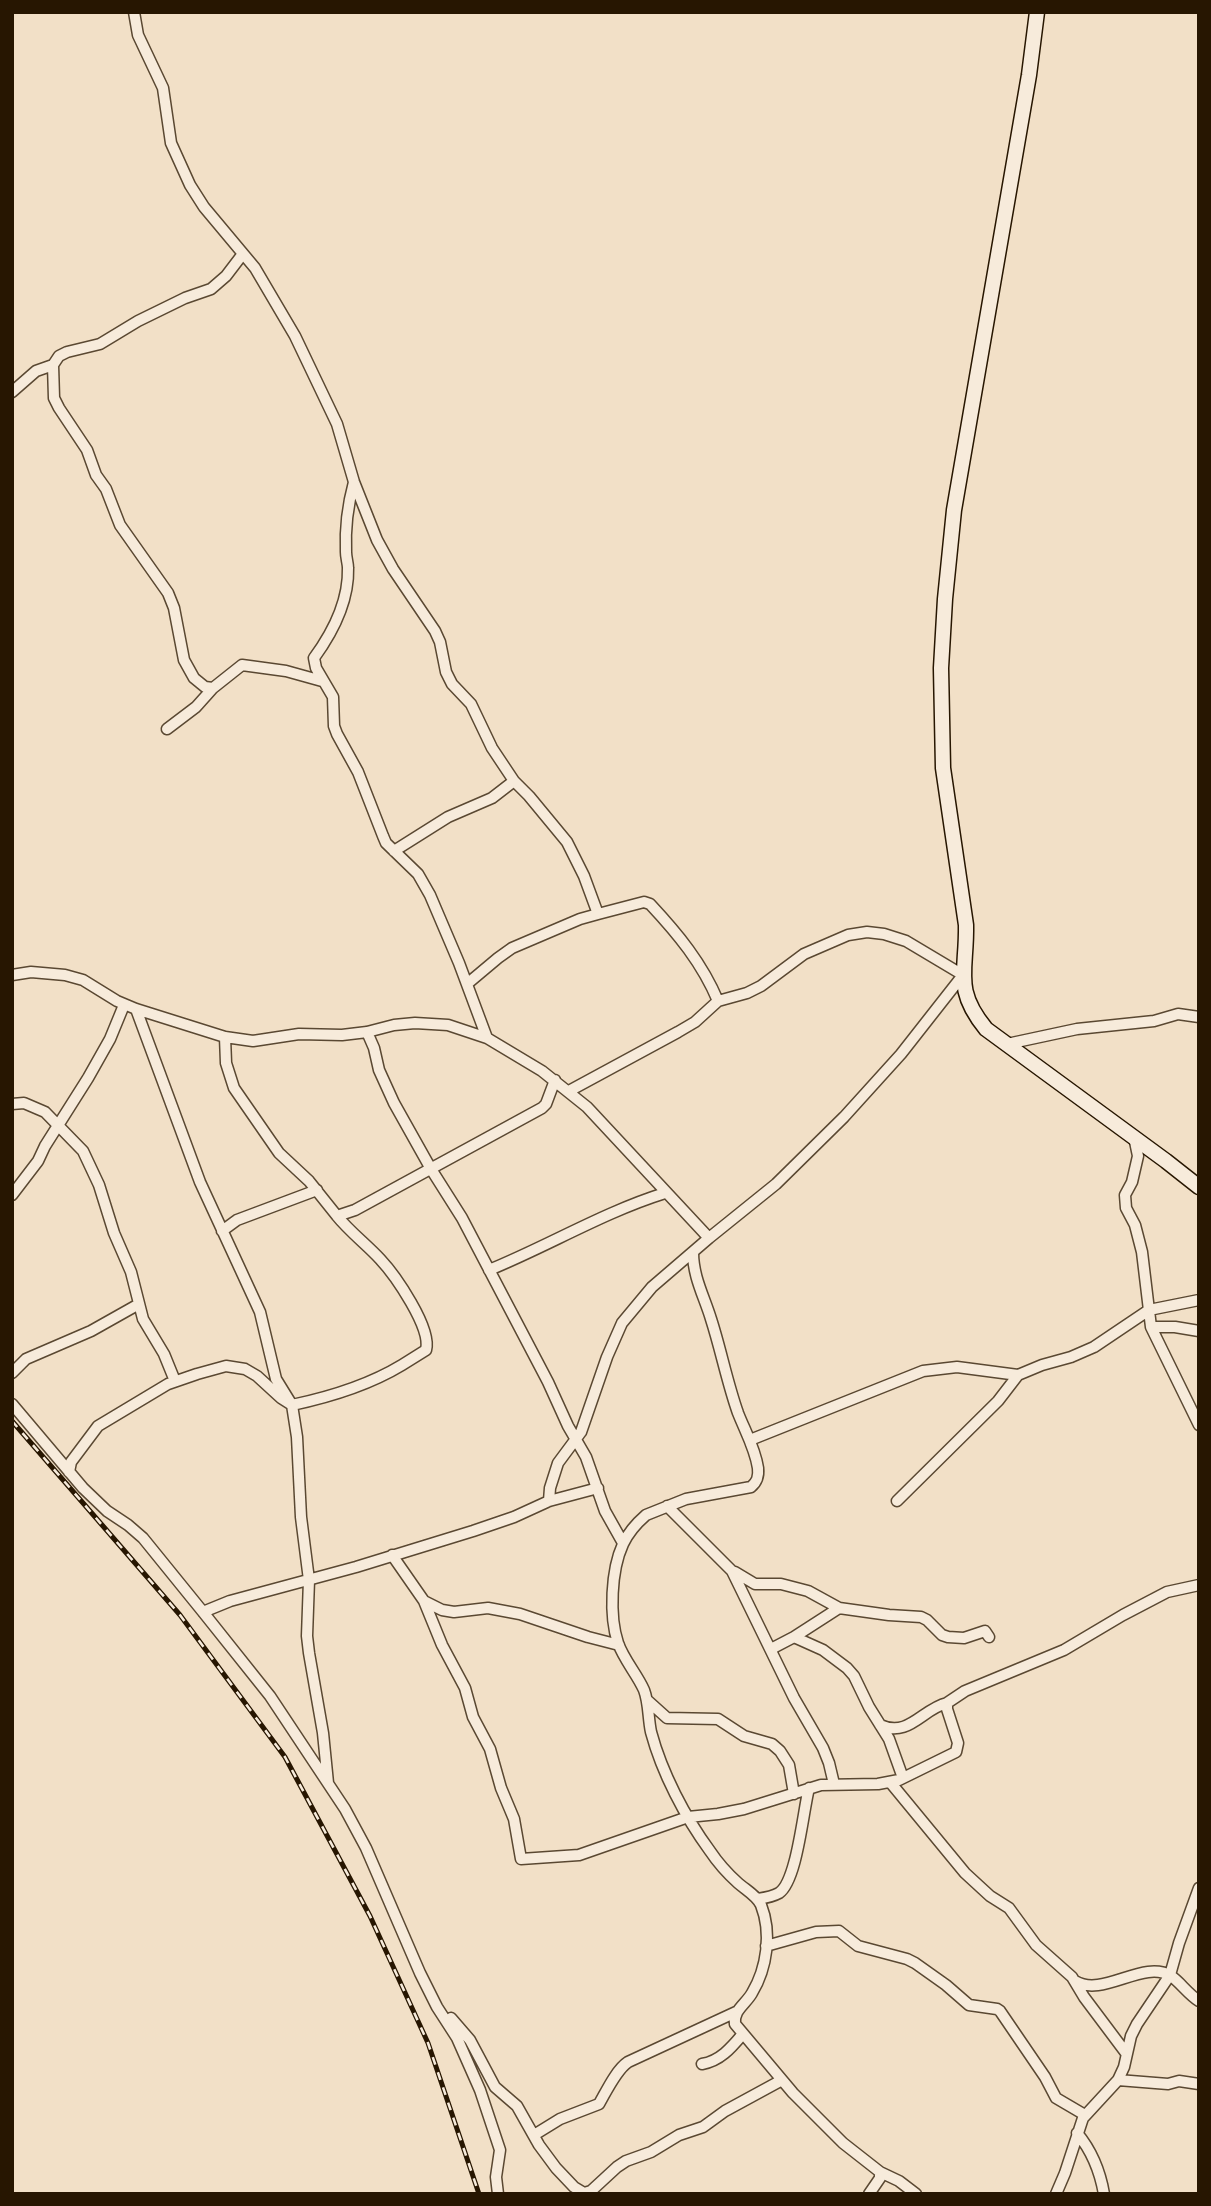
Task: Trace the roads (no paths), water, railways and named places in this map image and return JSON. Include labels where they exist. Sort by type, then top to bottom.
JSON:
[{"type":"street","points":[[134,12],[138,35],[163,88],[169,136],[185,174],[199,200],[255,268],[274,298],[331,408],[354,482],[384,554],[435,631],[452,684],[471,704],[492,748],[514,781],[568,842],[598,914]]},
{"type":"street","points":[[1037,12],[1030,75],[954,510],[945,599],[941,668],[943,768],[965,925],[963,975],[967,1000],[986,1029],[1199,1187]]},
{"type":"street","points":[[213,688],[205,687],[188,669],[168,593],[120,525],[87,450],[59,408],[54,398],[53,365],[59,356],[66,352],[100,344],[138,321],[185,298],[211,289],[226,276],[242,255]]},
{"type":"street","points":[[12,392],[36,371],[53,365]]},
{"type":"street","points":[[354,482],[349,506],[346,552],[348,575],[343,601],[334,629],[314,658],[316,668],[333,697],[334,726],[358,772],[383,836],[418,874],[430,895],[487,1038]]},
{"type":"street","points":[[167,729],[242,665],[286,671],[322,681]]},
{"type":"street","points":[[394,851],[448,817],[492,797],[514,781]]},
{"type":"street","points":[[467,984],[512,948],[580,919],[645,902],[650,904],[696,959],[718,1001]]},
{"type":"street","points":[[569,1091],[695,1022],[718,1001],[761,986],[804,954],[848,935],[867,932],[906,941],[963,975]]},
{"type":"street","points":[[12,975],[31,972],[65,975],[83,981],[124,1005],[225,1037],[253,1041],[299,1034],[342,1035],[394,1025],[432,1023],[448,1025],[487,1038],[569,1091],[603,1123],[709,1238]]},
{"type":"street","points":[[549,1502],[550,1488],[558,1463],[584,1425],[607,1357],[622,1323],[652,1287],[776,1184],[844,1117],[901,1054],[963,975]]},
{"type":"street","points":[[12,1195],[38,1161],[88,1078],[110,1039],[124,1005]]},
{"type":"street","points":[[136,1009],[187,1150],[260,1312],[276,1379],[292,1405],[297,1437],[301,1517],[310,1580],[307,1636],[328,1784]]},
{"type":"street","points":[[1007,1044],[1077,1029],[1154,1021],[1178,1014],[1199,1017]]},
{"type":"street","points":[[367,1032],[385,1084],[430,1169],[462,1218],[557,1398],[575,1440],[586,1457],[605,1511],[623,1543]]},
{"type":"street","points":[[69,1472],[71,1462],[98,1426],[175,1381],[216,1368],[232,1366],[257,1376],[292,1405],[355,1387],[403,1365],[428,1346],[413,1308],[393,1275],[337,1216],[317,1190],[279,1153],[234,1088],[226,1063],[225,1037]]},
{"type":"street","points":[[337,1216],[355,1210],[542,1108],[555,1080]]},
{"type":"street","points":[[12,1104],[24,1103],[45,1112],[83,1151],[131,1272],[143,1318],[164,1354],[175,1381]]},
{"type":"street","points":[[1134,1137],[1138,1156],[1132,1182],[1125,1195],[1126,1208],[1141,1244],[1151,1327],[1199,1425]]},
{"type":"street","points":[[222,1231],[237,1220],[317,1190]]},
{"type":"street","points":[[489,1270],[627,1207],[665,1193]]},
{"type":"street","points":[[534,2135],[559,2119],[598,2104],[620,2067],[628,2062],[736,2012],[746,2002],[762,1974],[766,1946],[761,1907],[757,1899],[711,1854],[688,1817],[657,1750],[643,1690],[619,1645],[612,1603],[623,1543],[646,1515],[686,1499],[751,1487],[756,1483],[758,1471],[750,1440],[729,1387],[712,1321],[693,1270],[692,1252]]},
{"type":"street","points":[[750,1440],[923,1371],[957,1367],[1018,1375],[1094,1347],[1149,1310],[1199,1300]]},
{"type":"street","points":[[12,1373],[26,1359],[91,1331],[139,1304]]},
{"type":"street","points":[[1151,1327],[1199,1331]]},
{"type":"street","points":[[897,1501],[998,1401],[1018,1375]]},
{"type":"street","points":[[12,1404],[101,1506],[143,1538],[270,1696],[328,1784],[366,1848],[420,1973],[466,2055],[499,2144],[496,2177],[498,2194]]},
{"type":"street","points":[[203,1612],[230,1601],[310,1580],[484,1527],[549,1502],[598,1488]]},
{"type":"street","points":[[667,1506],[732,1571],[755,1584],[781,1584],[808,1591],[839,1608],[920,1617],[948,1637],[964,1638],[985,1631],[989,1637]]},
{"type":"street","points":[[392,1555],[424,1601],[442,1645],[465,1688],[473,1717],[490,1749],[514,1819],[520,1859],[579,1855],[688,1817],[731,1811],[821,1785],[890,1782],[904,1778],[956,1752],[958,1743],[947,1703]]},
{"type":"street","points":[[732,1571],[794,1698],[823,1748],[834,1784]]},
{"type":"street","points":[[879,1724],[890,1729],[899,1729],[965,1691],[1064,1650],[1167,1592],[1199,1586]]},
{"type":"street","points":[[424,1601],[442,1610],[454,1612],[488,1608],[520,1614],[619,1645]]},
{"type":"street","points":[[771,1650],[839,1608]]},
{"type":"street","points":[[794,1637],[815,1646],[854,1676],[889,1739],[904,1778]]},
{"type":"street","points":[[647,1700],[667,1718],[718,1719],[744,1736],[772,1744],[789,1765],[794,1794]]},
{"type":"street","points":[[890,1782],[965,1873],[990,1896],[1009,1908],[1036,1945],[1075,1981],[1126,2053]]},
{"type":"street","points":[[757,1899],[780,1893],[794,1867],[809,1788]]},
{"type":"street","points":[[1056,2194],[1085,2115],[1118,2080],[1137,2024],[1170,1975],[1199,1888]]},
{"type":"street","points":[[766,1946],[816,1932],[839,1931],[863,1949],[872,1949],[915,1963],[969,2005],[998,2009],[1045,2077],[1056,2098],[1085,2115]]},
{"type":"street","points":[[1075,1981],[1086,1986],[1141,1973],[1158,1973],[1170,1975],[1199,2001]]},
{"type":"street","points":[[440,2011],[466,2035],[495,2087],[517,2106],[556,2168],[581,2192],[586,2193],[626,2161],[702,2127],[725,2111],[782,2080]]},
{"type":"street","points":[[736,2012],[735,2024],[743,2035],[843,2143],[880,2172],[916,2194]]},
{"type":"street","points":[[702,2064],[723,2055],[743,2035]]},
{"type":"street","points":[[1118,2080],[1199,2084]]},
{"type":"street","points":[[1077,2133],[1091,2152],[1104,2194]]},
{"type":"street","points":[[869,2194],[880,2178],[880,2172]]},
{"type":"railway","points":[[12,1421],[180,1615],[285,1757],[370,1916],[428,2043],[479,2194]]}]
